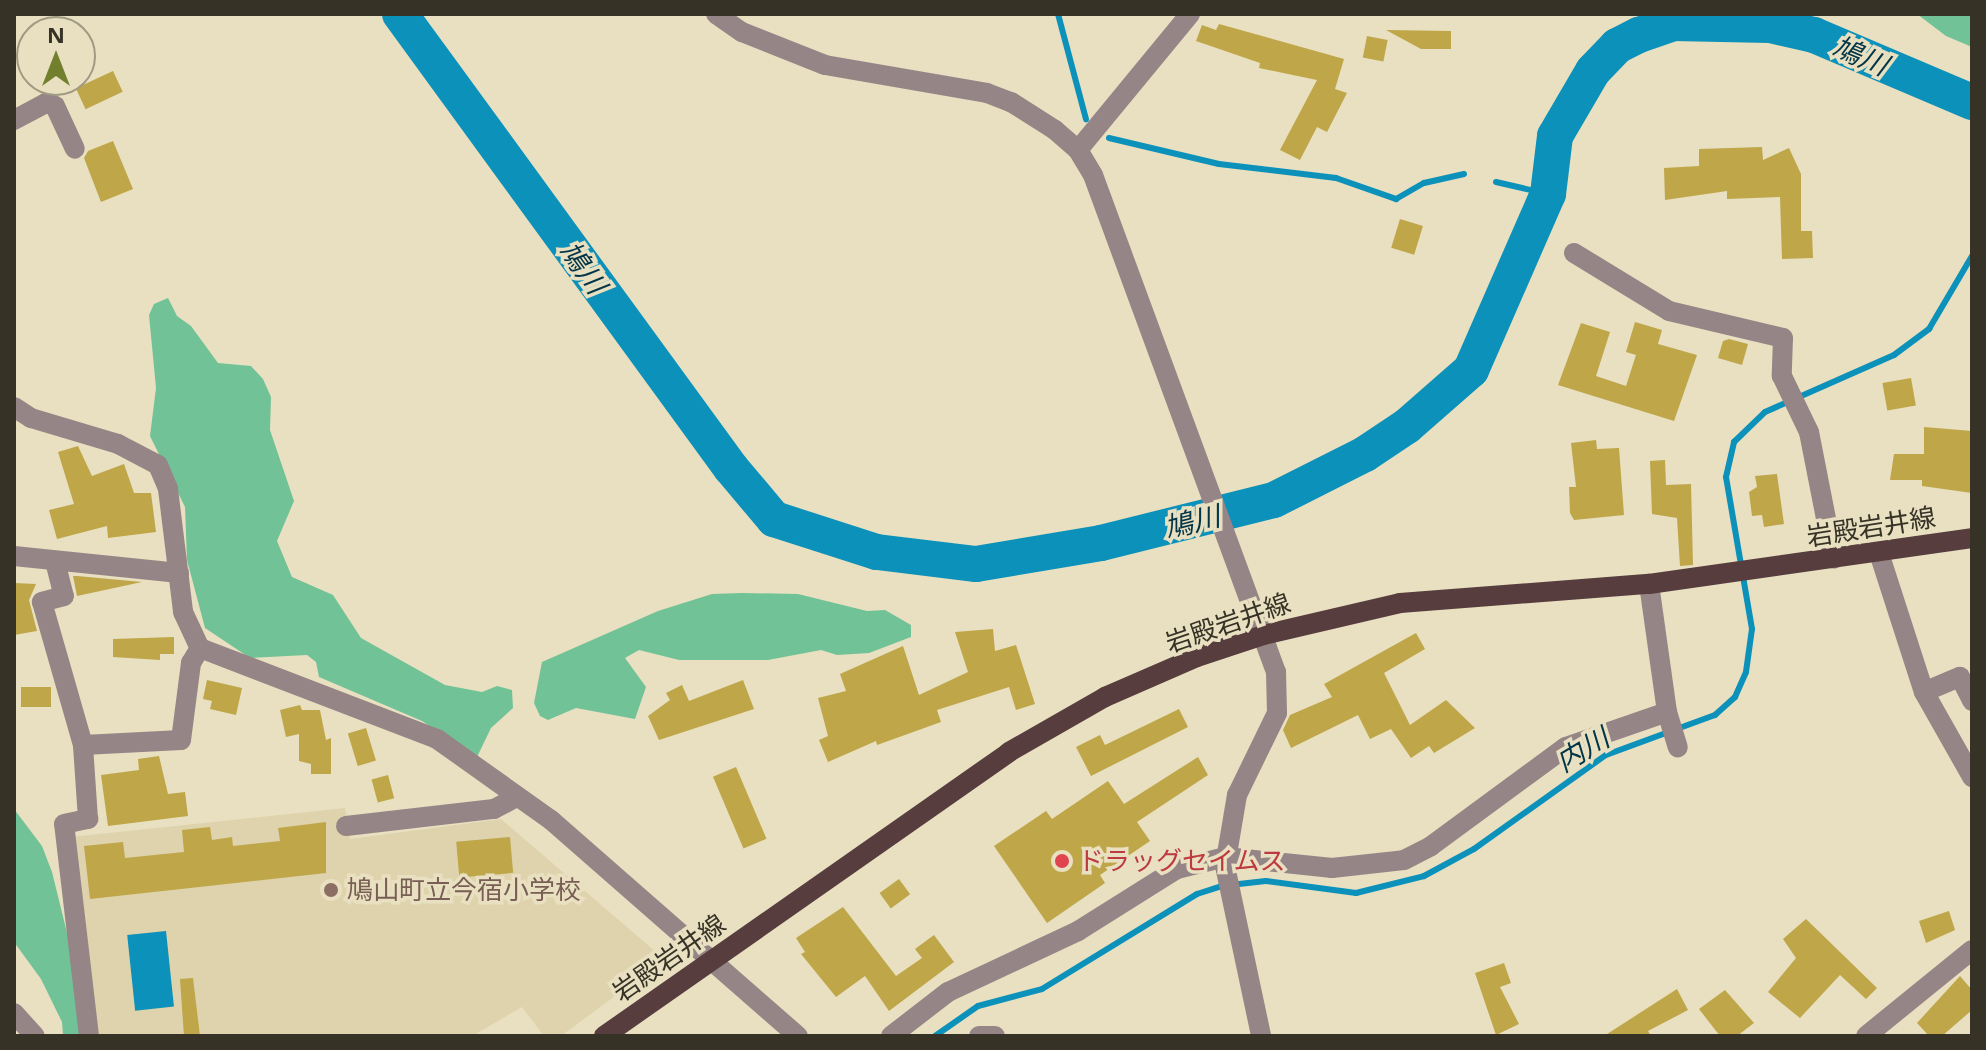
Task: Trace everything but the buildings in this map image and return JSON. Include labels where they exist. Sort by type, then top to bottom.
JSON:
[{"type":"main road","name":"岩殿岩井線","points":[[604,1036],[1009,752],[1105,697],[1263,635],[1400,603],[1649,584],[1765,570],[1972,538]]},
{"type":"street","points":[[716,14],[742,32],[825,65],[999,97],[1032,113],[1078,150],[1104,202],[1276,672],[1277,713],[1237,795],[1225,862],[1261,1036]]},
{"type":"street","points":[[1078,150],[1190,14]]},
{"type":"street","points":[[14,120],[46,103],[55,106],[75,149]]},
{"type":"street","points":[[1574,253],[1669,311],[1783,338],[1782,376],[1809,432],[1834,559]]},
{"type":"street","points":[[14,407],[31,418],[118,444],[158,465],[168,489],[183,612],[200,648],[437,739],[551,820],[798,1036]]},
{"type":"street","points":[[1879,553],[1924,692],[1972,777]]},
{"type":"street","points":[[14,556],[179,573]]},
{"type":"street","points":[[55,561],[64,596],[42,602],[83,745],[88,819],[64,824],[89,1036]]},
{"type":"street","points":[[1649,584],[1667,712],[1678,747]]},
{"type":"street","points":[[83,745],[181,740],[191,663],[200,648]]},
{"type":"street","points":[[1924,692],[1960,677],[1972,701]]},
{"type":"street","points":[[891,1036],[948,992],[1078,931],[1177,869],[1225,862],[1332,868],[1404,860],[1431,846],[1566,747],[1667,712]]},
{"type":"street","points":[[346,826],[494,809],[517,797]]},
{"type":"street","points":[[1866,1036],[1972,950]]},
{"type":"street","points":[[14,1013],[35,1036]]},
{"type":"street","points":[[979,1036],[995,1036]]},
{"type":"shaded area","name":"鳩山町立今宿小学校","points":[[345,808],[350,839],[501,819],[656,952],[654,967],[561,1036],[544,1036],[522,1007],[472,1036],[94,1036],[71,837]]},
{"type":"green space","points":[[1917,14],[1972,14],[1972,47],[1946,36]]},
{"type":"green space","points":[[168,298],[177,316],[191,326],[218,363],[251,366],[263,379],[271,397],[270,430],[294,501],[277,541],[292,577],[333,595],[361,638],[445,685],[482,692],[497,686],[512,690],[513,708],[491,728],[477,757],[422,721],[319,677],[316,662],[307,655],[250,658],[205,628],[187,560],[185,507],[150,436],[156,388],[149,315],[154,304]]},
{"type":"green space","points":[[712,594],[798,594],[867,611],[885,610],[911,625],[911,637],[869,653],[837,655],[821,650],[768,660],[679,660],[639,650],[625,658],[646,687],[635,719],[576,708],[548,720],[540,716],[534,703],[542,662],[658,611]]},
{"type":"green space","points":[[14,809],[42,846],[52,872],[72,953],[83,1036],[63,1036],[62,1022],[41,979],[14,942]]},
{"type":"water","points":[[166,931],[174,1007],[135,1011],[127,935]]},
{"type":"waterway","name":"鳩川","points":[[400,14],[731,468],[774,519],[877,552],[976,564],[1101,543],[1274,500],[1365,454],[1407,426],[1471,370],[1548,194],[1555,136],[1593,71],[1617,46],[1639,35],[1673,23],[1770,25],[1814,35],[1972,102]]},
{"type":"waterway","points":[[1058,14],[1086,119]]},
{"type":"waterway","points":[[1109,138],[1219,164],[1336,178],[1396,199],[1424,183],[1464,174]]},
{"type":"waterway","points":[[1496,182],[1548,194]]},
{"type":"waterway","name":"内川","points":[[935,1036],[978,1006],[1042,989],[1197,894],[1221,886],[1266,881],[1356,893],[1424,876],[1474,849],[1606,755],[1715,715],[1735,697],[1746,672],[1752,629],[1726,477],[1734,442],[1765,412],[1894,355],[1929,329],[1972,256]]},
{"type":"place","name":"ドラッグセイムス","points":[[1062,861]]},
{"type":"place","name":"鳩山町立今宿小学校","points":[[331,890]]}]
